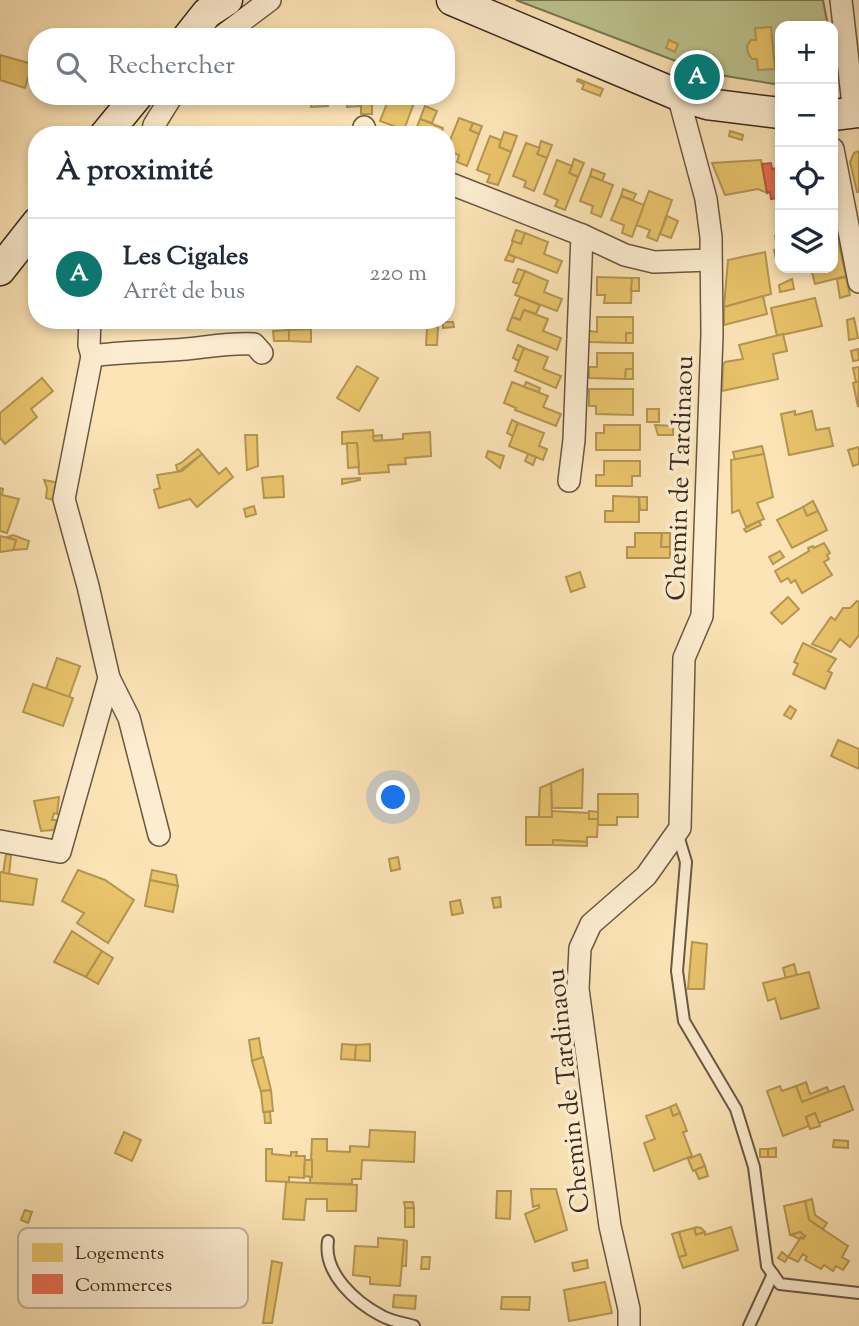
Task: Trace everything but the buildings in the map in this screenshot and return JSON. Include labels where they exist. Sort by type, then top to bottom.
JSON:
[{"type":"main road","points":[[452,0],[678,95],[707,104],[775,112]]},
{"type":"main road","points":[[199,28],[217,13]]},
{"type":"main road","points":[[113,126],[130,105]]},
{"type":"main road","points":[[0,270],[28,234]]},
{"type":"street","points":[[217,13],[270,0]]},
{"type":"street","points":[[841,0],[849,113]]},
{"type":"street","name":"Chemin de Tardinaou","points":[[629,1326],[629,1309],[610,1226],[578,989],[580,948],[591,925],[646,876],[680,828],[684,658],[702,616],[712,334],[711,237],[706,200],[678,95]]},
{"type":"street","points":[[154,126],[166,105]]},
{"type":"street","points":[[838,175],[859,282]]},
{"type":"street","points":[[455,186],[582,235],[625,255],[654,262],[710,260]]},
{"type":"street","points":[[569,481],[574,440],[582,235]]},
{"type":"street","points":[[90,329],[92,356],[64,499],[109,678],[129,718],[159,835]]},
{"type":"street","points":[[92,356],[175,350],[230,342],[254,344],[261,353]]},
{"type":"street","points":[[0,841],[60,852],[109,678]]},
{"type":"lane","points":[[677,832],[686,862],[677,971],[684,1021],[736,1109],[754,1167],[767,1266],[780,1284],[859,1293]]},
{"type":"lane","points":[[328,1241],[326,1255],[346,1291],[383,1317],[414,1326]]},
{"type":"lane","points":[[748,1326],[773,1274]]},
{"type":"green space","points":[[516,0],[823,0],[827,21],[775,21],[775,84],[707,73]]},
{"type":"place","name":"Les Cigales","points":[[697,77]]}]
